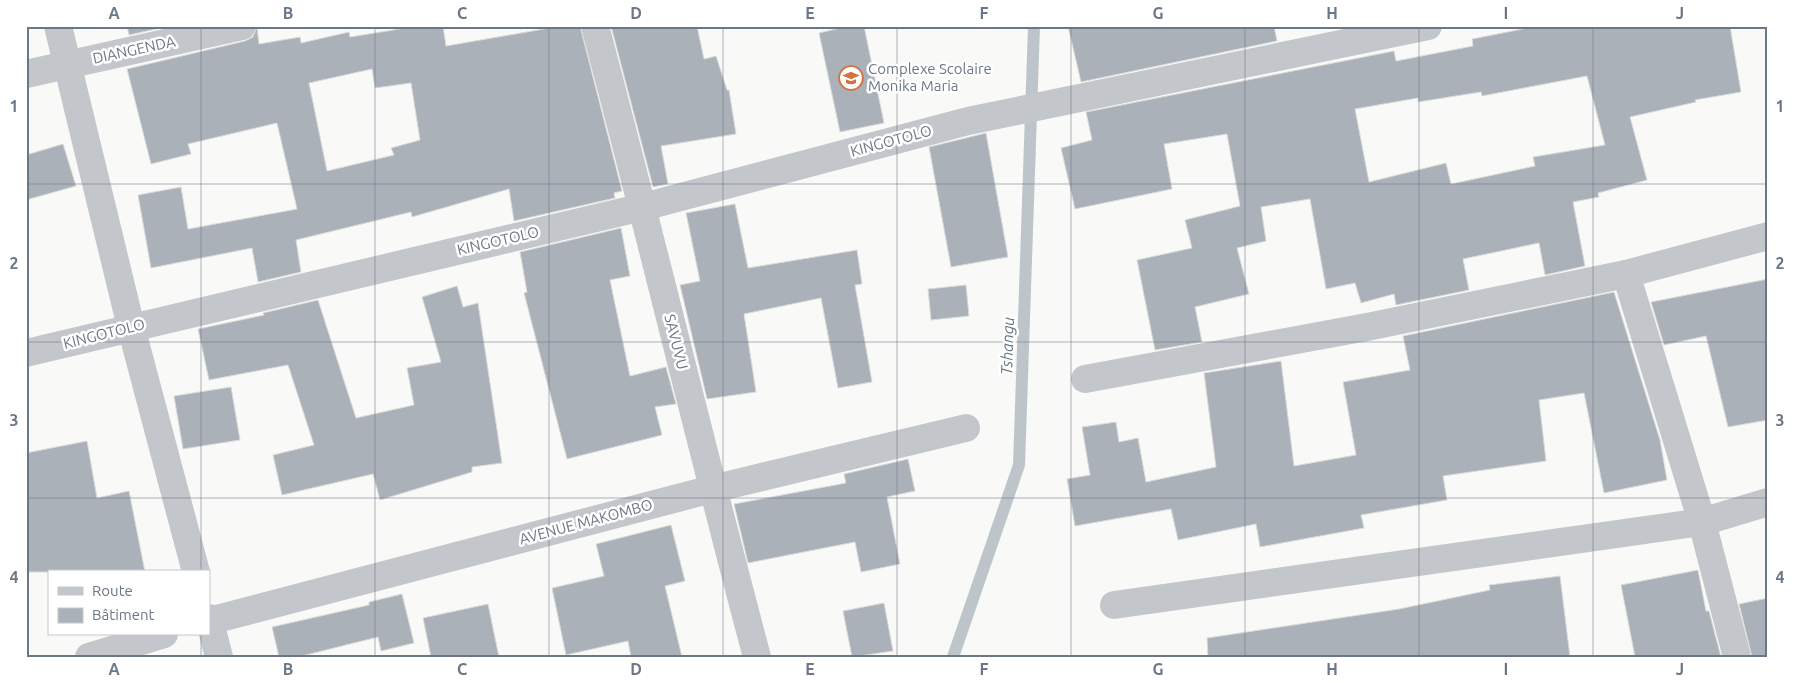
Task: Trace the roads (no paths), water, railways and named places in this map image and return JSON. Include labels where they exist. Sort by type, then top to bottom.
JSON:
[{"type":"street","points":[[58,26],[130,327],[195,570]]},
{"type":"street","name":"DIANGENDA","points":[[26,74],[242,26]]},
{"type":"street","name":"SAVUVU","points":[[595,26],[643,206],[712,489],[758,657]]},
{"type":"street","name":"KINGOTOLO","points":[[26,353],[643,206],[968,121],[1116,92],[1428,26]]},
{"type":"street","points":[[1085,379],[1367,327],[1626,274],[1768,236]]},
{"type":"street","points":[[1626,274],[1702,522],[1738,657]]},
{"type":"street","name":"AVENUE MAKOMBO","points":[[210,620],[712,489],[966,428]]},
{"type":"street","points":[[1114,605],[1702,522],[1768,502]]},
{"type":"street","points":[[210,624],[219,657]]},
{"type":"street","points":[[89,657],[157,636]]},
{"type":"waterway","name":"Tshangu","points":[[953,657],[1019,465],[1034,26]]},
{"type":"place","name":"Complexe Scolaire Monika Maria","points":[[851,78]]}]
